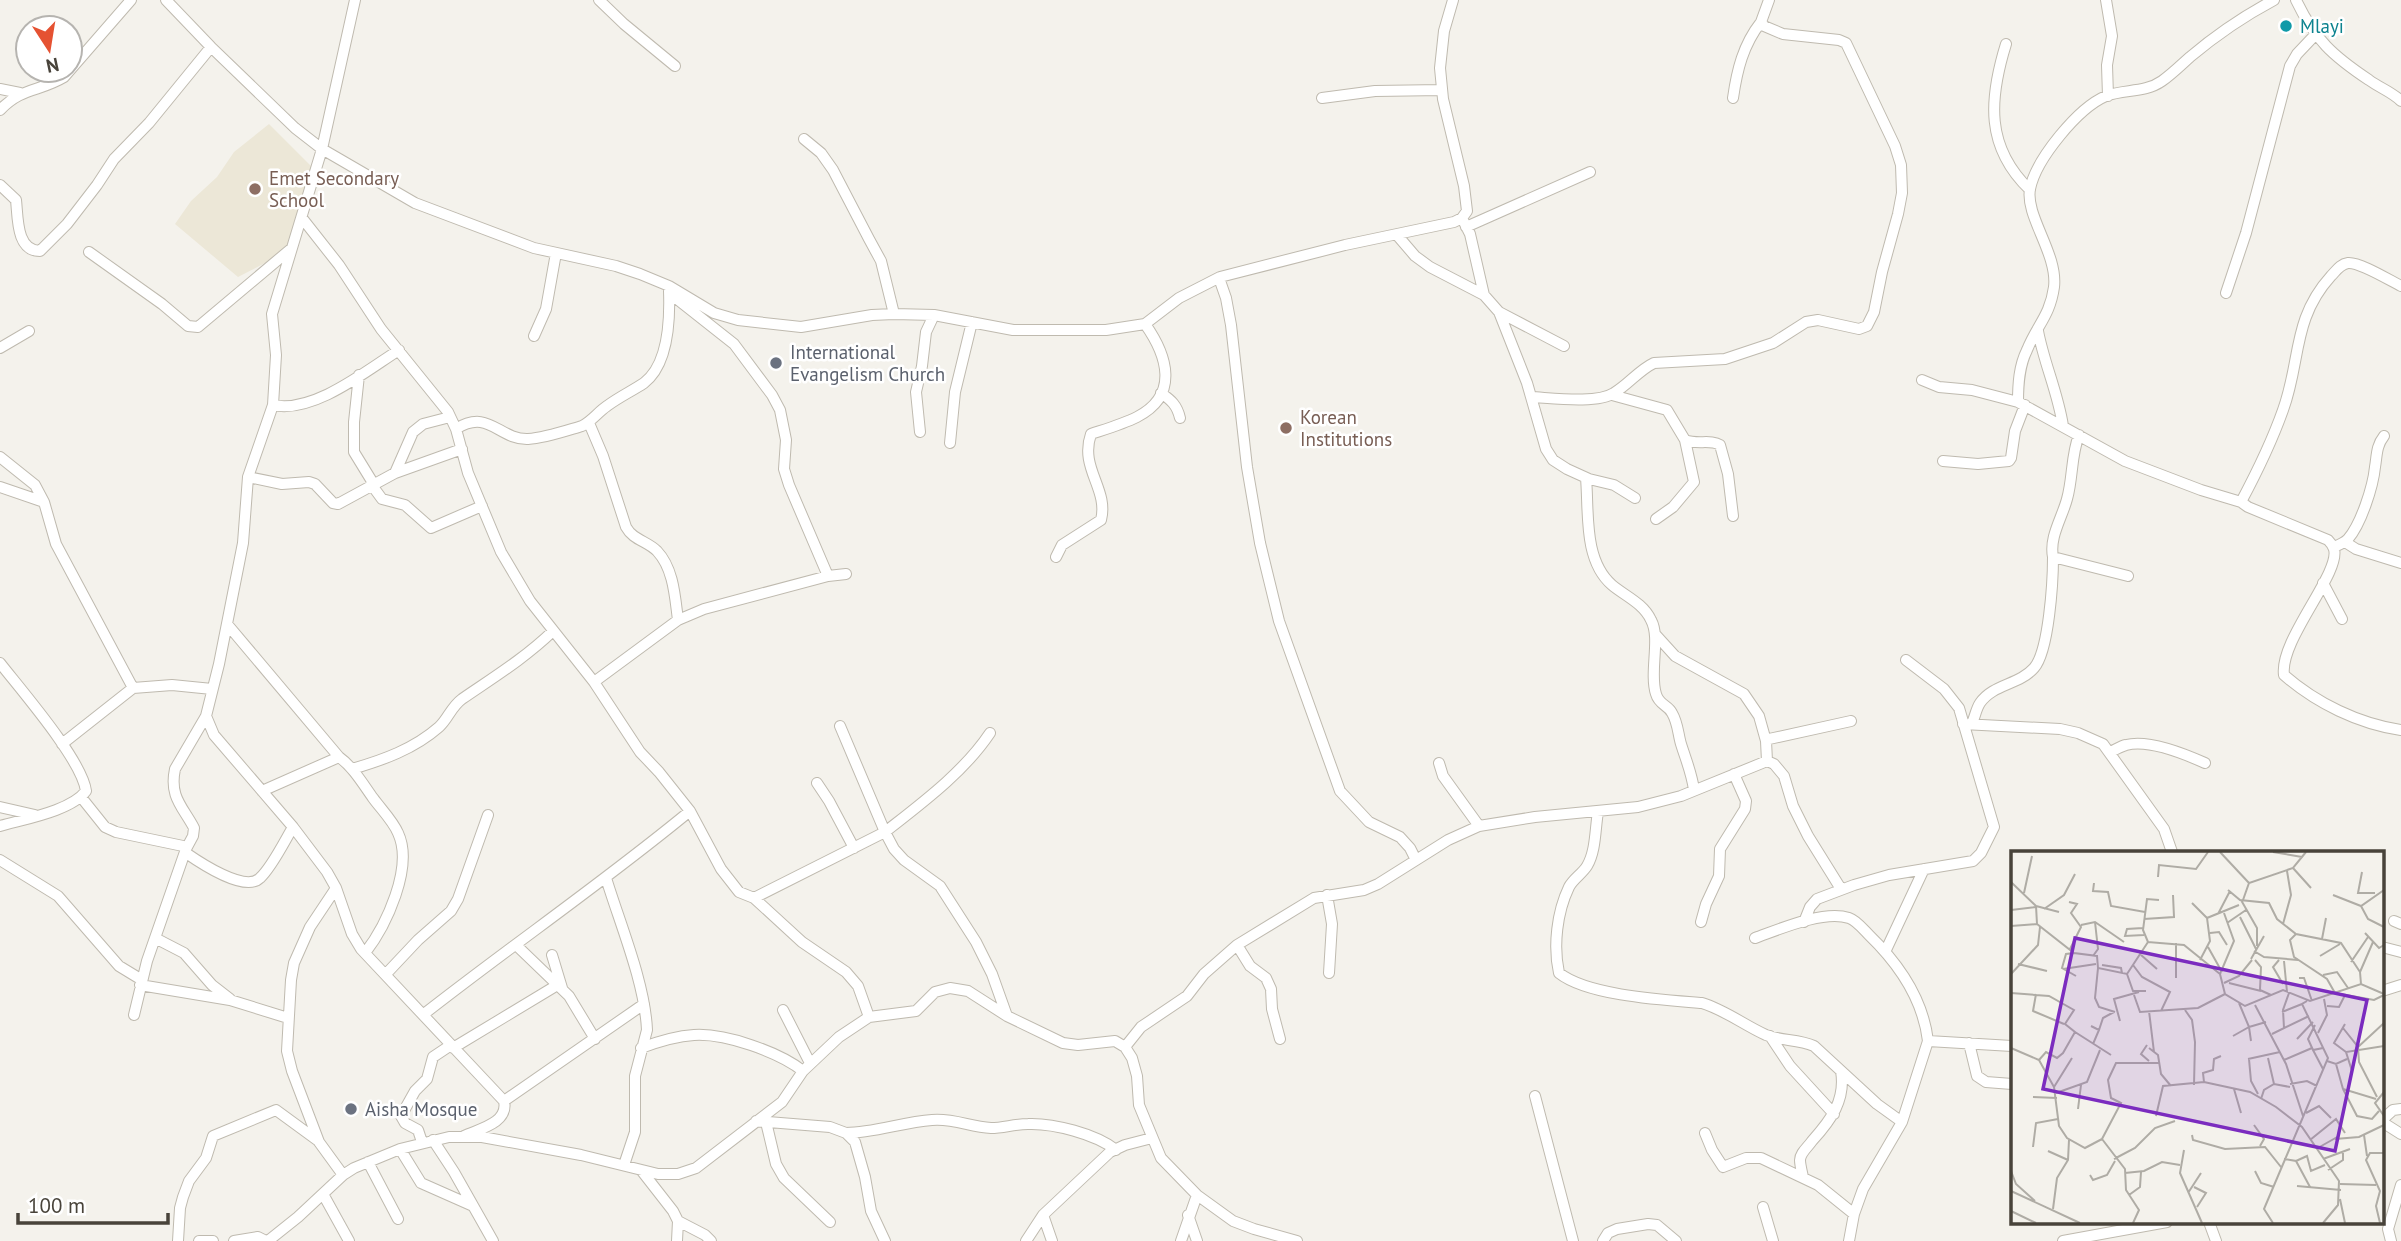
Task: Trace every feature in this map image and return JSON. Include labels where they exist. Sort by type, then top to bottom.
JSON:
[{"type":"street","points":[[0,110],[20,93],[54,83],[64,77],[131,0]]},
{"type":"street","points":[[166,0],[295,128],[322,149],[434,211],[534,248],[616,267],[669,289],[713,313],[763,324],[802,327],[894,314],[933,315],[996,328],[1039,331],[1106,330],[1145,324],[1179,298],[1219,278],[1332,248],[1464,222],[1590,172]]},
{"type":"street","points":[[134,1015],[155,938],[193,836],[194,828],[176,801],[173,776],[206,716],[243,543],[248,477],[273,405],[276,378],[272,314],[322,149],[355,0]]},
{"type":"street","points":[[599,0],[675,66]]},
{"type":"street","points":[[1453,0],[1441,48],[1442,90],[1464,186],[1467,211],[1464,222],[1484,295]]},
{"type":"street","points":[[1733,98],[1738,65],[1761,22],[1769,0]]},
{"type":"street","points":[[2106,0],[2112,36],[2107,65],[2108,96]]},
{"type":"street","points":[[1943,461],[1978,464],[2009,461],[2011,458],[2022,403],[2020,371],[2027,349],[2048,313],[2054,283],[2051,260],[2032,206],[2030,190],[2064,128],[2086,108],[2108,96],[2142,90],[2160,82],[2232,25],[2274,0]]},
{"type":"street","points":[[2297,0],[2315,35],[2337,58],[2375,84],[2399,95]]},
{"type":"street","points":[[1612,395],[1654,363],[1725,359],[1773,343],[1806,322],[1818,320],[1864,328],[1874,312],[1902,193],[1901,165],[1895,146],[1846,43],[1783,34],[1761,22]]},
{"type":"street","points":[[2226,293],[2246,233],[2290,66],[2315,35]]},
{"type":"street","points":[[2006,44],[1996,82],[1993,120],[2006,162],[2016,177],[2030,190]]},
{"type":"street","points":[[0,185],[16,200],[23,240],[34,250],[40,251],[67,224],[114,159],[149,123],[211,47]]},
{"type":"street","points":[[0,89],[20,93]]},
{"type":"street","points":[[1322,98],[1375,91],[1442,90]]},
{"type":"street","points":[[804,139],[821,153],[833,170],[875,250],[887,283],[894,314]]},
{"type":"street","points":[[302,218],[339,265],[381,329],[450,417],[468,473],[508,566],[553,631],[594,682],[640,752],[690,810],[721,869],[739,892],[754,898],[803,942],[846,972],[858,986],[869,1017]]},
{"type":"street","points":[[1397,235],[1415,256],[1430,267],[1484,295],[1499,312],[1531,397],[1546,450],[1553,460],[1586,478],[1614,485],[1635,498]]},
{"type":"street","points":[[89,252],[188,326],[198,327],[292,248]]},
{"type":"street","points":[[534,336],[546,309],[556,253]]},
{"type":"street","points":[[2241,502],[2261,464],[2284,408],[2305,316],[2321,287],[2340,266],[2349,263],[2401,286]]},
{"type":"street","points":[[1219,278],[1231,325],[1247,467],[1258,532],[1279,621],[1340,791],[1369,822],[1400,837],[1416,860]]},
{"type":"street","points":[[456,429],[477,421],[515,437],[528,439],[589,423],[605,407],[647,381],[659,362],[665,344],[669,315],[669,289]]},
{"type":"street","points":[[669,289],[734,344],[772,395],[780,410],[786,440],[784,469],[828,576]]},
{"type":"street","points":[[1499,312],[1564,346]]},
{"type":"street","points":[[920,432],[916,392],[926,332],[933,315]]},
{"type":"street","points":[[950,443],[955,392],[972,322]]},
{"type":"street","points":[[1056,557],[1062,545],[1101,520],[1104,507],[1087,455],[1091,434],[1138,417],[1161,393],[1167,373],[1164,360],[1159,343],[1145,324]]},
{"type":"street","points":[[0,348],[29,331]]},
{"type":"street","points":[[2038,331],[2063,426]]},
{"type":"street","points":[[273,405],[291,407],[313,401],[399,350]]},
{"type":"street","points":[[359,375],[354,452],[382,499],[405,505],[431,528],[482,506]]},
{"type":"street","points":[[1922,380],[1939,387],[1972,390],[2022,403],[2105,452],[2146,470],[2241,502],[2320,537],[2334,547]]},
{"type":"street","points":[[1161,393],[1173,401],[1180,418]]},
{"type":"street","points":[[1531,397],[1580,399],[1612,395],[1667,410],[1685,440],[1694,482],[1673,507],[1656,519]]},
{"type":"street","points":[[395,473],[413,432],[417,428],[450,417]]},
{"type":"street","points":[[589,423],[603,456],[626,527],[631,536],[656,550],[666,566],[678,620]]},
{"type":"street","points":[[1968,723],[1989,693],[2026,674],[2034,668],[2042,654],[2049,612],[2053,541],[2067,501],[2074,449],[2079,435]]},
{"type":"street","points":[[2334,547],[2345,542],[2350,536],[2369,494],[2376,453],[2384,436]]},
{"type":"street","points":[[1685,440],[1699,444],[1714,442],[1720,446],[1728,474],[1733,516]]},
{"type":"street","points":[[248,477],[282,484],[309,482],[333,503],[338,504],[395,473],[462,449]]},
{"type":"street","points":[[0,457],[35,485],[44,502],[56,544],[133,688]]},
{"type":"street","points":[[1586,478],[1588,534],[1593,552],[1610,583],[1635,601],[1652,620],[1655,634],[1653,666],[1656,694],[1663,707],[1671,711],[1676,723],[1694,790]]},
{"type":"street","points":[[0,487],[44,502]]},
{"type":"street","points":[[2345,542],[2401,562]]},
{"type":"street","points":[[2334,547],[2323,583],[2287,653],[2284,675],[2328,706],[2379,726],[2401,730]]},
{"type":"street","points":[[2053,557],[2128,576]]},
{"type":"street","points":[[594,682],[678,620],[704,609],[828,576],[846,574]]},
{"type":"street","points":[[2323,583],[2342,619]]},
{"type":"street","points":[[227,624],[352,769],[398,833],[402,848],[400,881],[390,913],[378,937],[365,953]]},
{"type":"street","points":[[352,769],[385,759],[426,738],[442,725],[452,707],[523,658],[553,631]]},
{"type":"street","points":[[1655,634],[1675,656],[1744,694],[1759,716],[1766,741],[1767,761]]},
{"type":"street","points":[[1804,922],[1810,907],[1817,899],[1841,890],[1880,877],[1973,861],[1981,853],[1994,827],[1968,723],[1953,698],[1906,660]]},
{"type":"street","points":[[0,663],[62,744],[85,782],[86,791],[81,797],[61,808],[0,827]]},
{"type":"street","points":[[62,744],[133,688],[173,685],[212,690]]},
{"type":"street","points":[[206,716],[214,735],[293,827],[336,888],[352,933],[365,953],[503,1101],[505,1110],[502,1118],[464,1136]]},
{"type":"street","points":[[1766,741],[1851,721]]},
{"type":"street","points":[[1968,723],[2078,733],[2104,744],[2164,829],[2172,851]]},
{"type":"street","points":[[840,726],[894,849],[904,860],[932,878],[944,892],[976,942],[992,974],[1007,1016]]},
{"type":"street","points":[[754,898],[886,832],[954,773],[979,749],[990,733]]},
{"type":"street","points":[[2110,752],[2126,745],[2140,744],[2187,755],[2205,763]]},
{"type":"street","points":[[262,791],[339,757]]},
{"type":"street","points":[[1125,1047],[1141,1027],[1187,996],[1205,974],[1237,945],[1304,904],[1327,895],[1364,890],[1479,826],[1524,818],[1598,812],[1649,804],[1694,790],[1767,761],[1774,764],[1784,776],[1793,806],[1816,852],[1841,890]]},
{"type":"street","points":[[1439,763],[1443,776],[1479,826]]},
{"type":"street","points":[[1701,922],[1719,876],[1720,849],[1745,809],[1746,800],[1734,774]]},
{"type":"street","points":[[817,783],[830,801],[854,848]]},
{"type":"street","points":[[81,797],[105,827],[116,832],[183,846],[201,864],[236,880],[250,882],[260,878],[293,827]]},
{"type":"street","points":[[0,807],[36,815]]},
{"type":"street","points":[[424,1014],[478,971],[606,878],[690,810]]},
{"type":"street","points":[[1598,812],[1592,852],[1587,866],[1570,886],[1557,928],[1559,973],[1589,987],[1608,992],[1702,1003],[1770,1036],[1805,1041],[1814,1046],[1877,1104],[1902,1122]]},
{"type":"street","points":[[386,974],[418,940],[451,911],[458,899],[488,814]]},
{"type":"street","points":[[0,860],[58,896],[119,966],[141,983],[230,1000],[288,1018]]},
{"type":"street","points":[[1886,950],[1924,869]]},
{"type":"street","points":[[606,878],[644,1004],[647,1030],[635,1076],[635,1132],[624,1165]]},
{"type":"street","points":[[336,888],[310,928],[294,963],[288,1018],[288,1062],[319,1142],[343,1175]]},
{"type":"street","points":[[1327,895],[1332,924],[1329,973]]},
{"type":"street","points":[[1755,938],[1804,922],[1835,916],[1852,919],[1886,950],[1910,984],[1926,1024],[1928,1041],[1902,1122],[1863,1189],[1854,1214],[1849,1241]]},
{"type":"street","points":[[155,938],[184,953],[206,979],[230,1000]]},
{"type":"street","points":[[516,945],[561,986],[594,1039]]},
{"type":"street","points":[[1237,945],[1250,966],[1266,978],[1271,989],[1272,1009],[1280,1039]]},
{"type":"street","points":[[2384,948],[2401,952]]},
{"type":"street","points":[[552,955],[561,986]]},
{"type":"street","points":[[2384,989],[2401,985]]},
{"type":"street","points":[[422,1142],[418,1130],[405,1123],[401,1116],[415,1091],[427,1079],[433,1057],[561,986]]},
{"type":"street","points":[[234,1241],[258,1237],[267,1241],[343,1175],[400,1149],[433,1140],[464,1136],[581,1154],[658,1174],[678,1174],[696,1168],[761,1122],[782,1102],[810,1063],[839,1037],[869,1017],[916,1011],[935,992],[950,988],[968,990],[1007,1016],[1063,1043],[1115,1041],[1125,1047],[1136,1076],[1139,1105],[1161,1158],[1197,1195],[1234,1221],[1259,1236],[1297,1241]]},
{"type":"street","points":[[503,1101],[644,1004]]},
{"type":"street","points":[[783,1010],[810,1063]]},
{"type":"street","points":[[641,1048],[682,1037],[707,1035],[768,1052],[793,1063],[803,1071]]},
{"type":"street","points":[[1770,1036],[1790,1066],[1834,1114]]},
{"type":"street","points":[[1928,1041],[2011,1046]]},
{"type":"street","points":[[1969,1043],[1977,1076],[1986,1082],[2011,1084]]},
{"type":"street","points":[[1803,1177],[1800,1159],[1802,1153],[1827,1126],[1834,1114],[1842,1091],[1841,1070]]},
{"type":"street","points":[[1535,1096],[1573,1241]]},
{"type":"street","points":[[2384,1119],[2393,1110],[2401,1109]]},
{"type":"street","points":[[178,1241],[183,1197],[189,1181],[206,1158],[213,1136],[276,1110],[319,1142]]},
{"type":"street","points":[[761,1122],[830,1127],[846,1133],[940,1119],[954,1119],[991,1128],[1032,1123],[1100,1139],[1116,1150]]},
{"type":"street","points":[[761,1122],[784,1178],[830,1222]]},
{"type":"street","points":[[2384,1122],[2401,1133]]},
{"type":"street","points":[[846,1133],[855,1142],[865,1177],[870,1211],[885,1241]]},
{"type":"street","points":[[1705,1133],[1723,1167],[1754,1157],[1803,1177],[1854,1214]]},
{"type":"street","points":[[1026,1241],[1042,1214],[1110,1152],[1152,1138]]},
{"type":"street","points":[[433,1140],[493,1241]]},
{"type":"street","points":[[400,1149],[422,1183],[474,1206]]},
{"type":"street","points":[[368,1162],[398,1219]]},
{"type":"street","points":[[640,1169],[667,1202],[678,1221],[711,1241]]},
{"type":"street","points":[[2391,1241],[2388,1229],[2401,1185]]},
{"type":"street","points":[[323,1194],[349,1241]]},
{"type":"street","points":[[1181,1241],[1197,1195]]},
{"type":"street","points":[[1763,1207],[1773,1241]]},
{"type":"street","points":[[1042,1214],[1052,1241]]},
{"type":"street","points":[[1188,1215],[1197,1241]]},
{"type":"street","points":[[677,1241],[678,1221]]},
{"type":"street","points":[[1603,1241],[1608,1233],[1617,1229],[1648,1224],[1657,1225],[1676,1241]]},
{"type":"street","points":[[2063,1241],[2144,1224]]},
{"type":"street","points":[[2210,1224],[2216,1241]]},
{"type":"street","points":[[199,1241],[213,1241]]},
{"type":"shaded area","name":"Emet Secondary School","points":[[269,124],[312,167],[288,251],[238,277],[175,224],[191,201],[217,177],[234,152]]},
{"type":"place","name":"Mlayi","points":[[2286,26]]},
{"type":"place","name":"Emet Secondary School","points":[[255,189]]},
{"type":"place","name":"International Evangelism Church","points":[[776,363]]},
{"type":"place","name":"Korean Institutions","points":[[1286,428]]},
{"type":"place","name":"Aisha Mosque","points":[[351,1109]]}]
